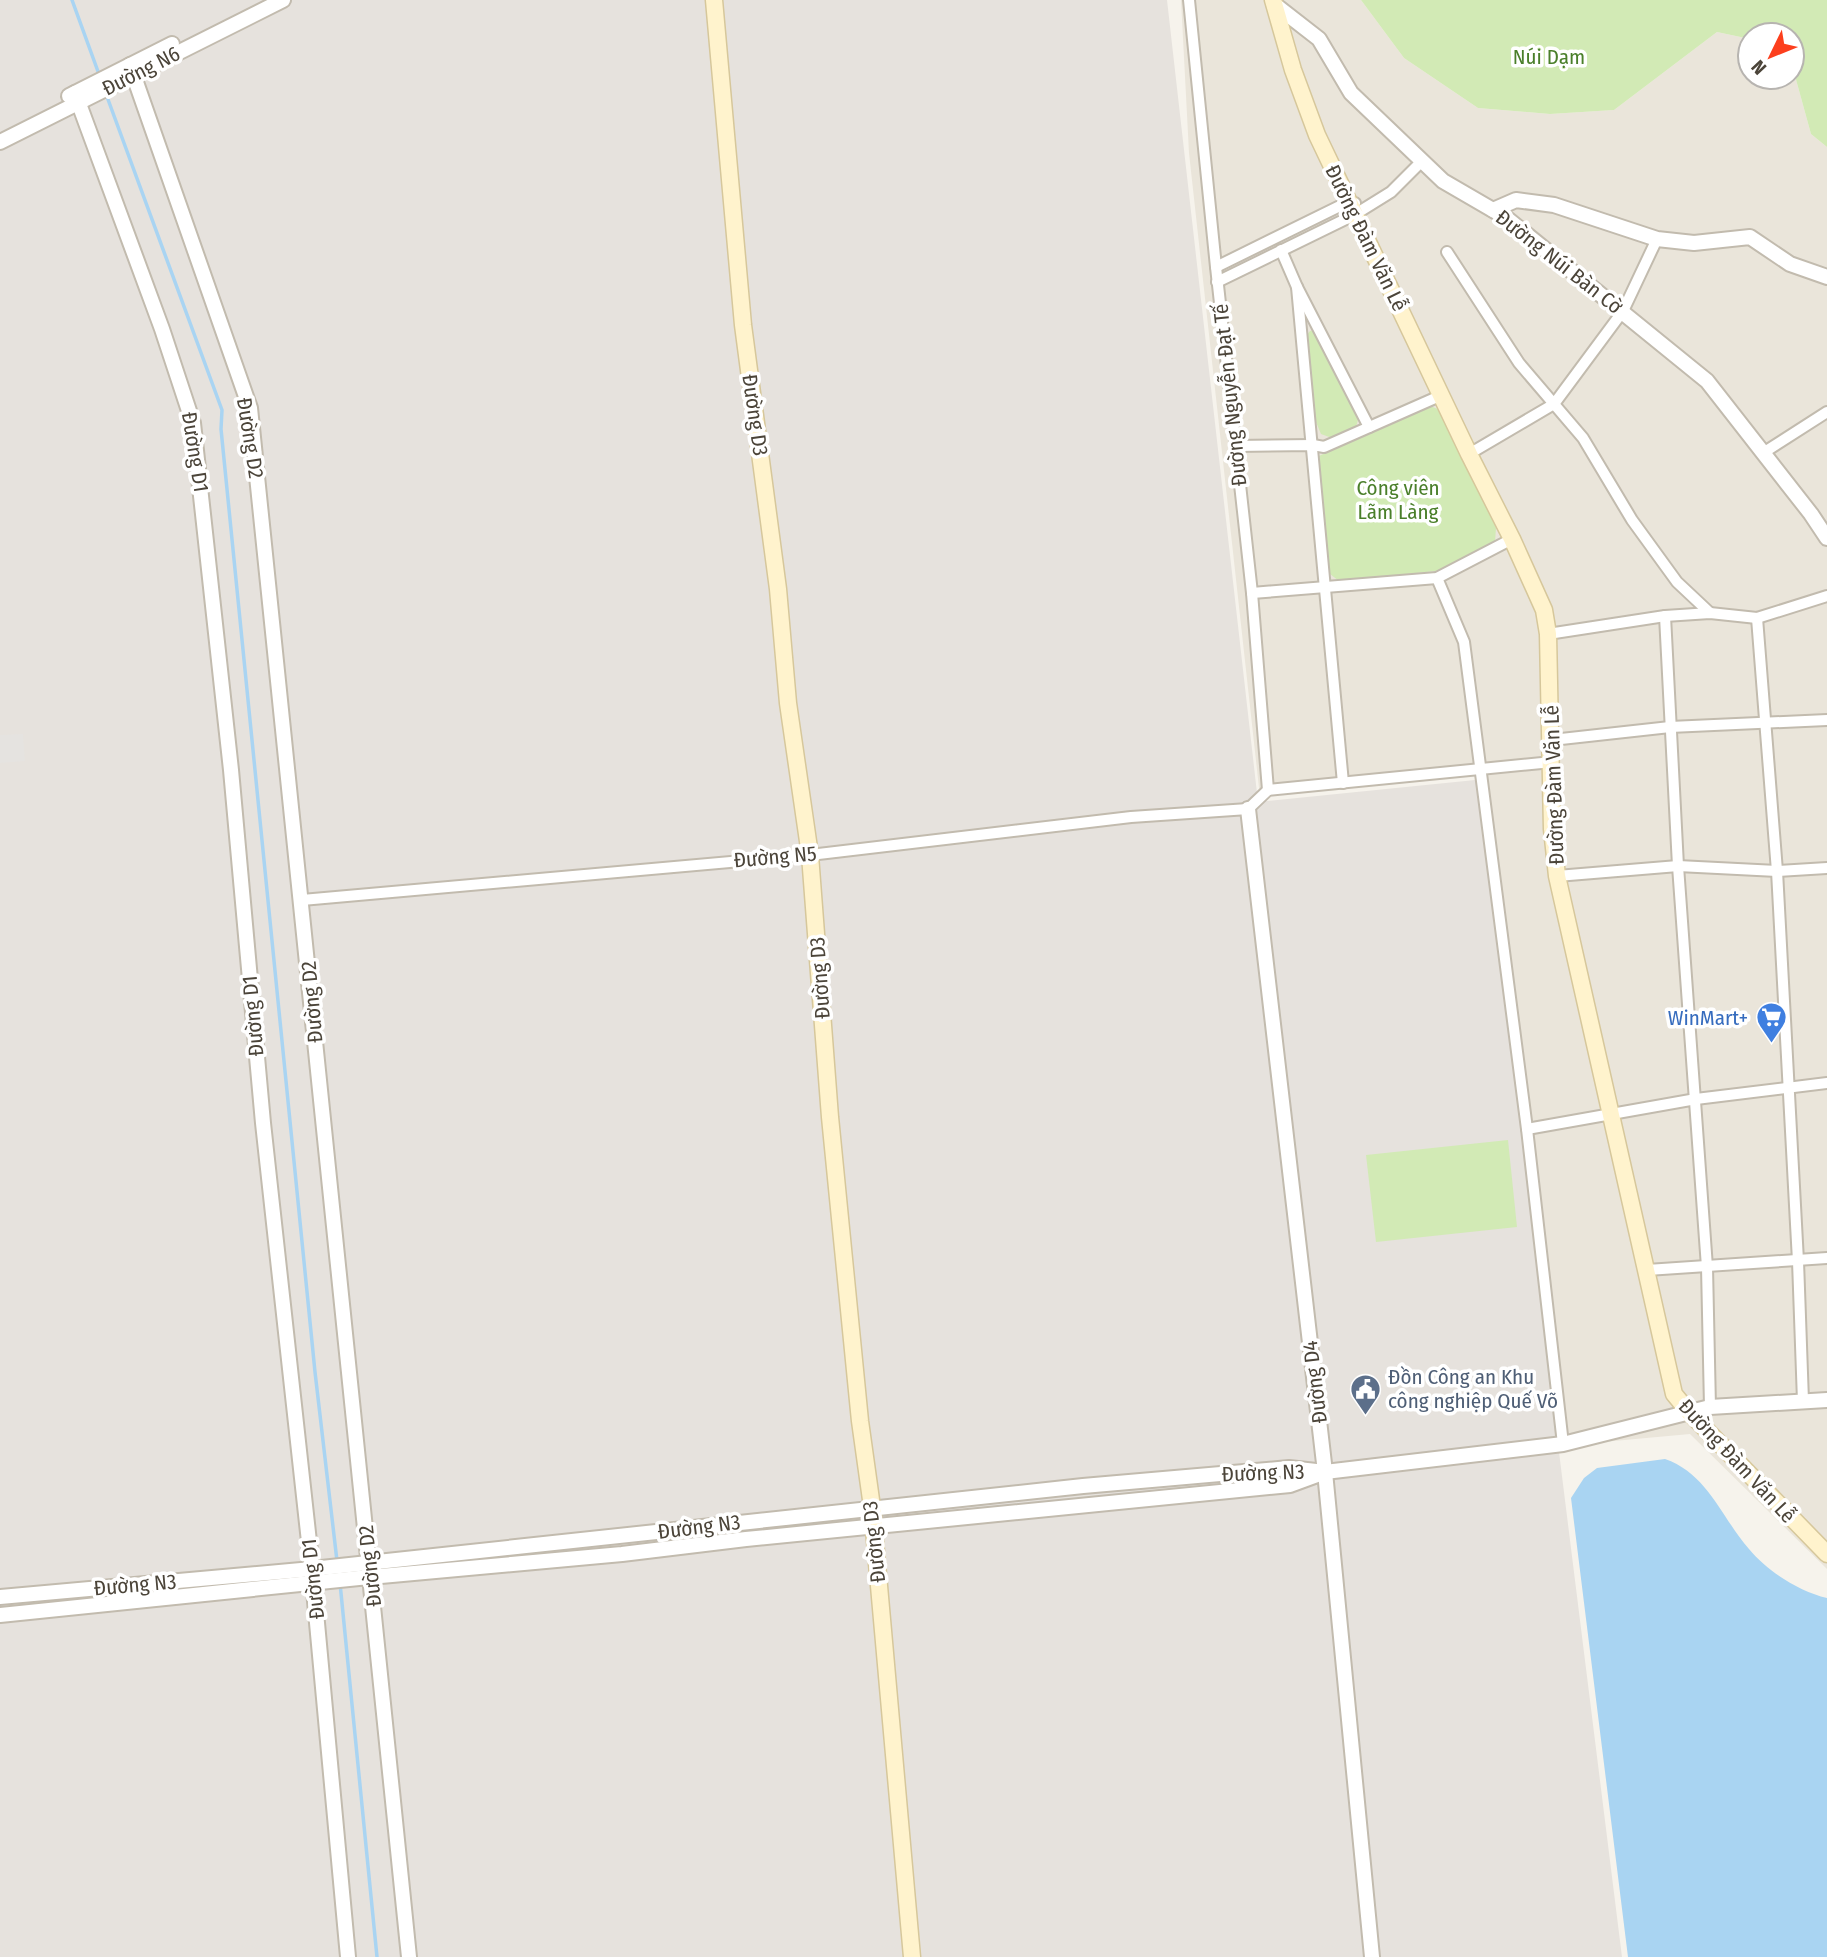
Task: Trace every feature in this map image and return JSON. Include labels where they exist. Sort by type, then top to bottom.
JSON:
[{"type":"main road","name":"Đường D3","points":[[714,0],[743,325],[778,589],[788,703],[810,855],[830,1117],[860,1421],[872,1507],[912,1957]]},
{"type":"main road","name":"Đường Đàm Văn Lễ","points":[[1273,2],[1317,135],[1356,208],[1544,610],[1548,634],[1552,829],[1557,876],[1674,1394],[1827,1554]]},
{"type":"street","name":"Đường N6","points":[[0,142],[261,0]]},
{"type":"street","name":"Đường N6","points":[[123,74],[283,0]]},
{"type":"street","name":"Đường Nguyễn Đạt Tế","points":[[1189,0],[1252,593],[1268,790]]},
{"type":"street","name":"Đường Núi Bàn Cờ","points":[[1273,2],[1319,39],[1352,93],[1443,181],[1504,217],[1707,381],[1827,538]]},
{"type":"street","name":"Đường D2","points":[[123,74],[250,408],[302,900],[365,1570],[409,1957]]},
{"type":"street","name":"Đường N6","points":[[0,131],[77,98]]},
{"type":"street","name":"Đường D1","points":[[77,98],[162,329],[193,423],[231,769],[263,1123],[317,1575],[348,1957]]},
{"type":"street","points":[[1216,267],[1391,192],[1422,161]]},
{"type":"street","points":[[1493,210],[1516,200],[1554,205],[1657,239],[1694,243],[1751,237],[1790,264],[1827,277]]},
{"type":"street","points":[[1217,282],[1282,250],[1356,208]]},
{"type":"street","points":[[1469,454],[1554,404],[1623,312],[1657,239]]},
{"type":"street","points":[[1282,250],[1297,287],[1370,427]]},
{"type":"street","points":[[1447,252],[1519,363],[1583,438],[1632,520],[1677,582],[1710,613]]},
{"type":"street","points":[[1297,287],[1343,783]]},
{"type":"street","points":[[1236,446],[1324,447],[1442,396]]},
{"type":"street","points":[[1763,453],[1827,412]]},
{"type":"street","points":[[1252,593],[1437,578],[1512,539]]},
{"type":"street","points":[[1437,578],[1464,642],[1527,1129],[1563,1444]]},
{"type":"street","points":[[1548,634],[1710,613],[1756,618],[1827,596]]},
{"type":"street","points":[[1665,617],[1678,866],[1707,1267],[1710,1407]]},
{"type":"street","points":[[1756,618],[1777,871],[1790,1087],[1803,1401]]},
{"type":"street","points":[[1552,740],[1670,727],[1827,720]]},
{"type":"street","points":[[1248,808],[1268,790],[1552,762]]},
{"type":"street","name":"Đường N5","points":[[302,900],[810,855],[1131,817],[1248,808]]},
{"type":"street","name":"Đường D4","points":[[1248,808],[1325,1472],[1372,1957]]},
{"type":"street","points":[[1557,876],[1678,866],[1777,871],[1827,868]]},
{"type":"street","points":[[1527,1129],[1696,1099],[1827,1083]]},
{"type":"street","points":[[1647,1270],[1827,1258]]},
{"type":"street","points":[[1325,1472],[1563,1444],[1710,1407],[1827,1401]]},
{"type":"street","name":"Đường N3","points":[[0,1615],[872,1507],[1289,1468],[1325,1472]]},
{"type":"street","name":"Đường N3","points":[[365,1570],[622,1554],[1290,1485],[1325,1472]]},
{"type":"street","points":[[621,1536],[622,1554]]},
{"type":"street","name":"Đường N3","points":[[0,1597],[317,1575]]},
{"type":"street","points":[[37,1593],[39,1611]]},
{"type":"shaded area","points":[[0,0],[1167,0],[1258,802],[1485,779],[1555,1420],[1622,1957],[0,1957]]},
{"type":"shaded area","points":[[1181,0],[1361,0],[1404,58],[1478,108],[1550,114],[1614,110],[1717,32],[1736,36],[1736,91],[1799,91],[1811,134],[1827,147],[1827,1569],[1690,1434],[1570,1445],[1530,1139],[1487,774],[1260,797],[1189,153]]},
{"type":"shaded area","points":[[23,734],[25,761],[0,763],[0,735]]},
{"type":"green space","name":"Núi Dạm","points":[[1361,0],[1827,0],[1827,147],[1811,134],[1799,91],[1806,91],[1806,21],[1736,21],[1736,36],[1717,32],[1614,110],[1550,114],[1478,108],[1404,58]]},
{"type":"green space","points":[[1314,330],[1319,334],[1358,420],[1356,427],[1332,438],[1321,434],[1316,422],[1306,336]]},
{"type":"green space","name":"Công viên Lãm Làng","points":[[1428,405],[1440,410],[1496,528],[1495,542],[1436,571],[1339,581],[1330,574],[1328,568],[1317,460],[1319,456]]},
{"type":"green space","points":[[1508,1140],[1517,1227],[1376,1242],[1366,1155]]},
{"type":"water","points":[[1665,1459],[1680,1466],[1703,1486],[1739,1537],[1765,1565],[1795,1585],[1827,1598],[1827,1957],[1628,1957],[1571,1498],[1584,1478],[1597,1468]]},
{"type":"waterway","points":[[72,0],[100,77]]},
{"type":"waterway","points":[[106,94],[222,410],[221,429],[315,1372],[337,1561]]},
{"type":"waterway","points":[[340,1583],[377,1957]]},
{"type":"place","name":"WinMart+","points":[[1771,1045]]},
{"type":"place","name":"Đồn Công an Khu công nghiệp Quế Võ","points":[[1365,1416]]}]
